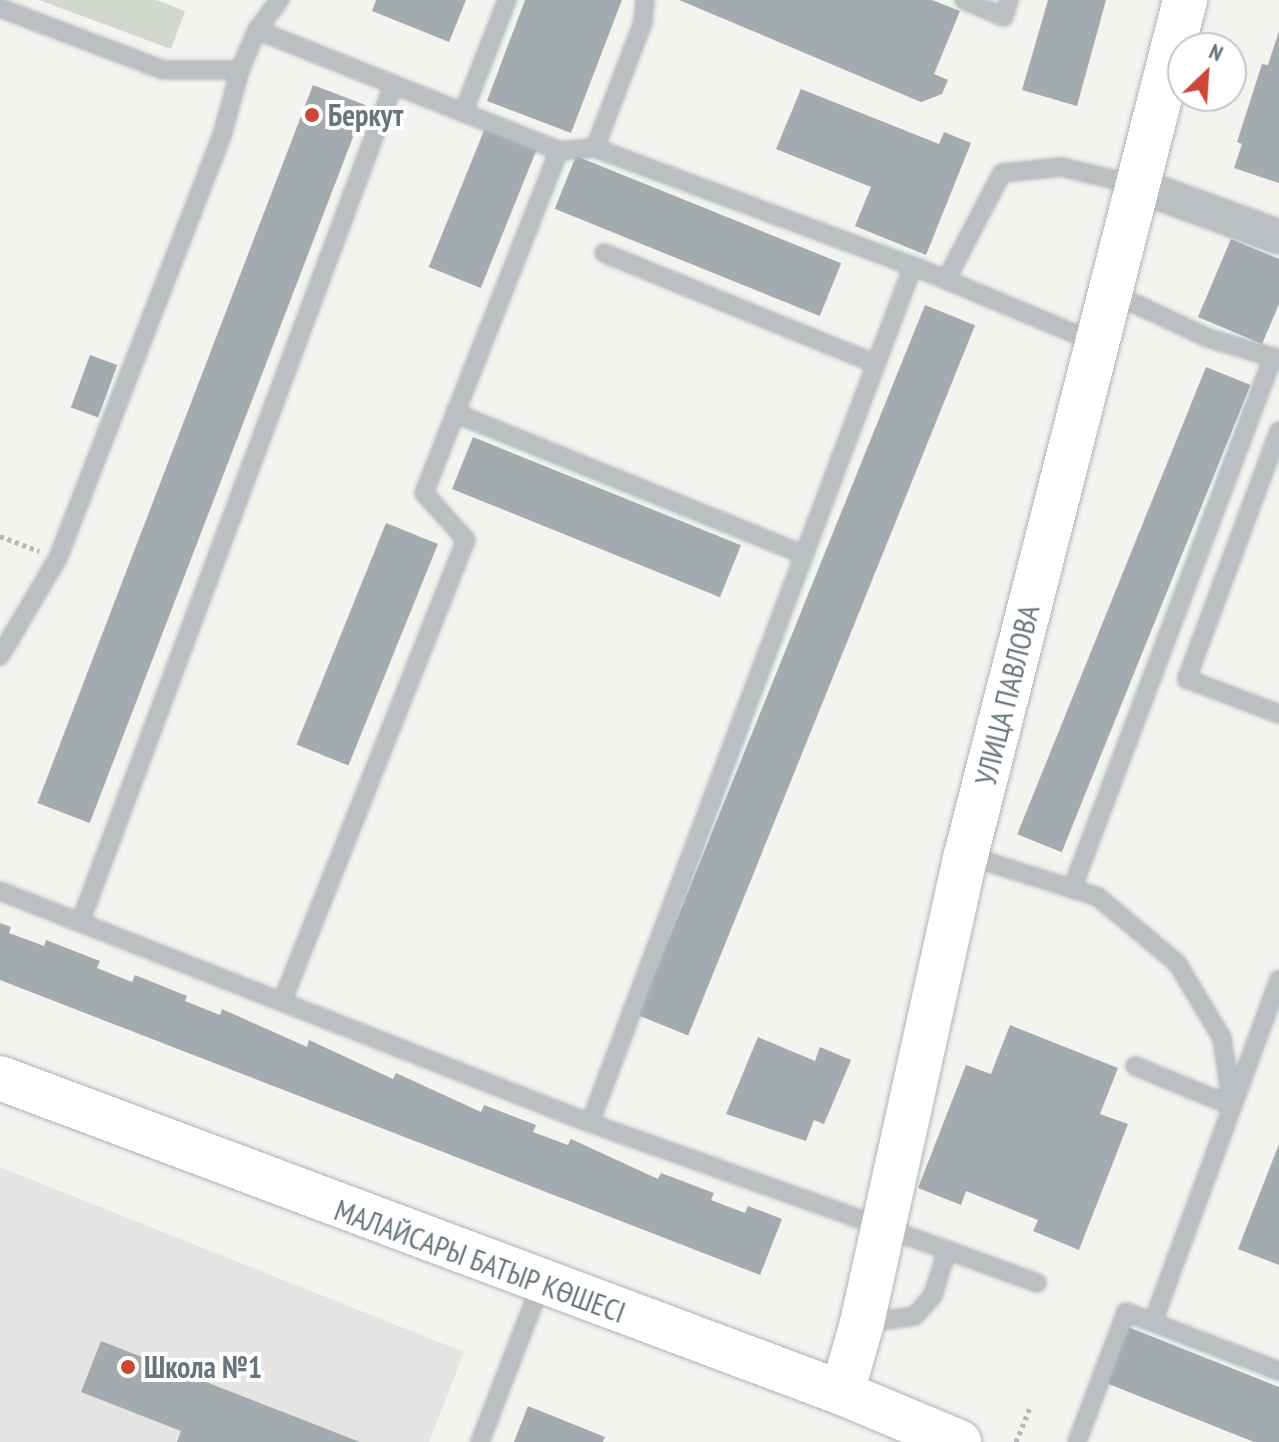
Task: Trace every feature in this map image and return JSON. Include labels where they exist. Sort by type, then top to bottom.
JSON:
[{"type":"street","name":"УЛИЦА ПАВЛОВА","points":[[842,1393],[862,1323],[966,855],[1185,0]]},
{"type":"street","points":[[1137,185],[1279,237]]},
{"type":"street","name":"МАЛАЙСАРЫ БАТЫР КӨШЕСІ","points":[[0,1078],[541,1284],[842,1393],[959,1442]]},
{"type":"lane","points":[[0,656],[58,558],[222,135],[240,70],[257,30],[280,0]]},
{"type":"lane","points":[[463,113],[507,0]]},
{"type":"lane","points":[[595,148],[643,22],[645,0]]},
{"type":"lane","points":[[964,0],[1004,17],[1009,0]]},
{"type":"lane","points":[[0,8],[163,70],[240,70]]},
{"type":"lane","points":[[257,30],[559,151],[595,148],[913,266],[1097,343]]},
{"type":"lane","points":[[80,923],[393,86]]},
{"type":"lane","points":[[282,1002],[466,540],[424,493],[559,151]]},
{"type":"lane","points":[[946,280],[1002,173],[1062,167],[1137,185]]},
{"type":"lane","points":[[604,253],[876,364]]},
{"type":"lane","points":[[590,1123],[913,266]]},
{"type":"lane","points":[[1072,889],[1276,358],[1208,338],[1110,292]]},
{"type":"lane","points":[[455,413],[804,555]]},
{"type":"lane","points":[[1279,431],[1187,679],[1279,714]]},
{"type":"lane","points":[[966,855],[1098,897],[1177,963],[1222,1038],[1232,1106]]},
{"type":"lane","points":[[0,891],[590,1123],[1037,1283]]},
{"type":"lane","points":[[1153,1322],[1279,979]]},
{"type":"lane","points":[[1135,1066],[1232,1106]]},
{"type":"lane","points":[[862,1323],[915,1316],[933,1295],[947,1250]]},
{"type":"lane","points":[[480,1442],[541,1284]]},
{"type":"lane","points":[[1077,1442],[1126,1312],[1279,1371]]},
{"type":"path","points":[[0,536],[58,558]]},
{"type":"path","points":[[1016,1442],[1030,1408]]},
{"type":"shaded area","points":[[39,0],[156,0],[185,11],[171,49]]},
{"type":"shaded area","points":[[0,1167],[464,1352],[429,1442],[0,1442]]},
{"type":"building","points":[[376,0],[466,0],[449,42],[372,11]]},
{"type":"building","points":[[525,0],[622,0],[571,133],[487,101]]},
{"type":"building","points":[[679,0],[932,0],[960,11],[934,74],[948,80],[942,94],[921,102]]},
{"type":"building","points":[[1048,0],[1106,0],[1077,106],[1022,90]]},
{"type":"building","points":[[1279,31],[1279,183],[1234,168],[1242,144],[1237,142],[1262,64],[1268,65]]},
{"type":"building","points":[[313,85],[365,105],[90,823],[37,803]]},
{"type":"building","points":[[801,89],[939,144],[944,132],[971,143],[926,255],[855,226],[871,187],[776,149]]},
{"type":"building","points":[[485,128],[537,149],[481,288],[429,267]]},
{"type":"building","points":[[576,156],[841,263],[820,316],[555,209]]},
{"type":"building","points":[[1231,239],[1279,259],[1279,304],[1262,344],[1198,317]]},
{"type":"building","points":[[925,305],[975,325],[688,1035],[638,1015]]},
{"type":"building","points":[[90,355],[117,365],[98,418],[71,408]]},
{"type":"building","points":[[1206,367],[1251,385],[1062,852],[1017,834]]},
{"type":"building","points":[[473,437],[741,545],[720,597],[452,489]]},
{"type":"building","points":[[386,523],[438,544],[348,766],[296,745]]},
{"type":"building","points":[[0,923],[11,927],[9,933],[44,946],[46,940],[100,961],[97,968],[132,982],[135,975],[187,996],[185,1001],[220,1015],[222,1009],[307,1047],[309,1040],[393,1079],[396,1073],[481,1112],[484,1105],[536,1125],[533,1132],[568,1145],[571,1139],[658,1179],[661,1173],[714,1193],[711,1200],[745,1213],[748,1206],[782,1219],[760,1275],[0,980]]},
{"type":"building","points":[[1010,1025],[1118,1068],[1100,1114],[1128,1124],[1079,1250],[1033,1231],[1038,1220],[966,1191],[961,1205],[918,1188],[966,1065],[991,1074]]},
{"type":"building","points":[[758,1037],[815,1061],[820,1047],[851,1060],[824,1124],[814,1120],[806,1141],[726,1114]]},
{"type":"building","points":[[1279,1144],[1279,1265],[1238,1249]]},
{"type":"building","points":[[1128,1327],[1279,1387],[1279,1442],[1254,1442],[1106,1383]]},
{"type":"building","name":"Школа №1","points":[[101,1341],[360,1442],[177,1442],[181,1431],[81,1392]]},
{"type":"building","points":[[528,1406],[605,1437],[603,1442],[514,1442]]},
{"type":"place","name":"Беркут","points":[[312,115]]},
{"type":"place","name":"Школа №1","points":[[128,1367]]}]
